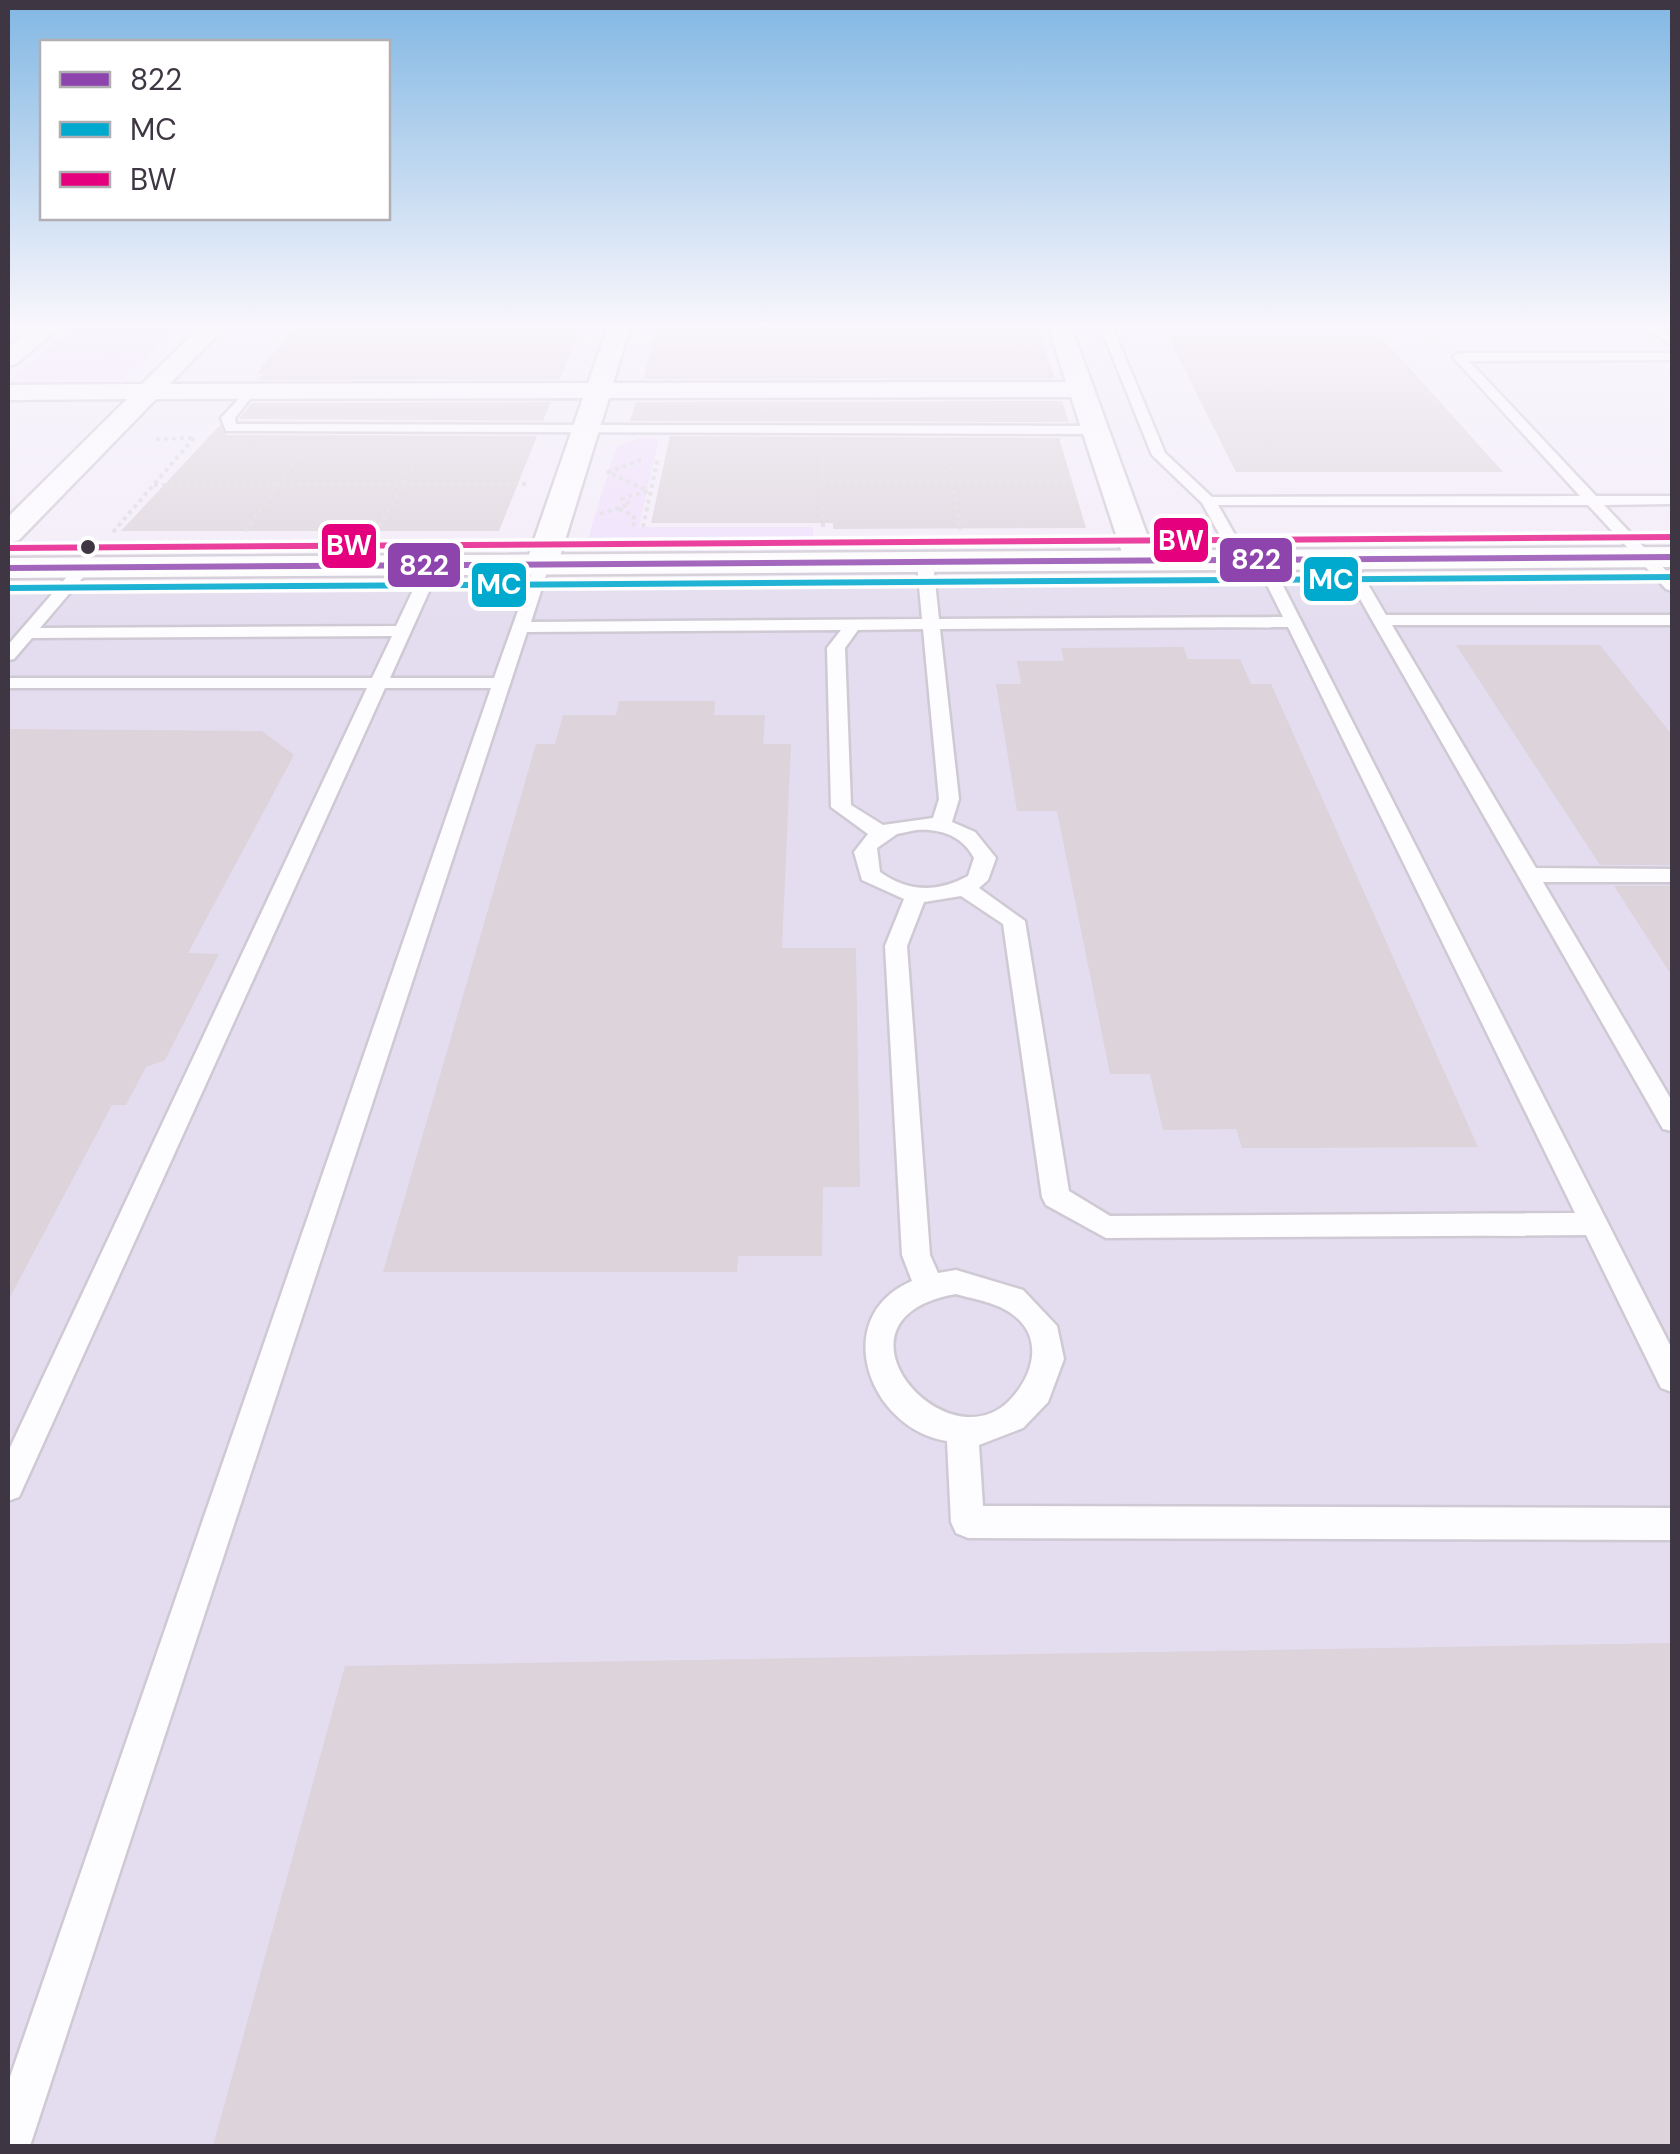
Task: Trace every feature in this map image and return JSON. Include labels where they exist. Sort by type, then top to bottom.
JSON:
[{"type":"main road","points":[[8,568],[94,555],[432,567],[1659,557]]},
{"type":"street","points":[[8,534],[120,422]]},
{"type":"street","points":[[541,566],[589,422]]},
{"type":"street","points":[[1095,422],[1141,562]]},
{"type":"lane","points":[[229,422],[231,428],[1098,430]]},
{"type":"lane","points":[[1145,422],[1159,455],[1208,501],[1293,622],[1672,1379]]},
{"type":"lane","points":[[1519,422],[1591,500],[1659,557],[1672,586]]},
{"type":"lane","points":[[1655,500],[1672,516]]},
{"type":"lane","points":[[1208,501],[1672,500]]},
{"type":"lane","points":[[8,655],[94,555]]},
{"type":"lane","points":[[1346,560],[1672,1122]]},
{"type":"lane","points":[[925,564],[949,798],[940,825]]},
{"type":"lane","points":[[8,2146],[541,566]]},
{"type":"lane","points":[[8,1486],[432,567]]},
{"type":"lane","points":[[1380,620],[1672,620]]},
{"type":"lane","points":[[521,626],[1293,622]]},
{"type":"lane","points":[[855,623],[836,648],[841,806],[881,832]]},
{"type":"lane","points":[[27,632],[402,631]]},
{"type":"lane","points":[[8,683],[502,683]]},
{"type":"lane","points":[[909,824],[940,825],[971,838],[985,858],[976,880],[964,888],[934,896],[916,896],[898,892],[870,875],[864,852],[881,832],[909,824]]},
{"type":"lane","points":[[1529,875],[1672,875]]},
{"type":"lane","points":[[964,888],[1014,921],[1056,1197],[1106,1226],[1595,1224]]},
{"type":"lane","points":[[916,896],[896,946],[916,1255],[928,1286]]},
{"type":"lane","points":[[956,1282],[983,1285],[1010,1296],[1030,1313],[1045,1336],[1048,1372],[1034,1403],[1002,1423],[962,1430],[933,1423],[908,1408],[889,1387],[880,1364],[880,1339],[888,1316],[906,1298],[928,1286],[956,1282]]},
{"type":"lane","points":[[962,1430],[968,1522],[1672,1524]]},
{"type":"path","points":[[94,555],[194,438],[156,438]]},
{"type":"path","points":[[948,452],[962,538]]},
{"type":"path","points":[[238,541],[300,453]]},
{"type":"path","points":[[372,540],[420,453]]},
{"type":"path","points":[[823,453],[824,539]]},
{"type":"path","points":[[590,518],[618,508],[630,504],[622,500],[648,491],[608,472],[659,454],[643,529],[632,523],[634,516],[618,508]]},
{"type":"path","points":[[823,483],[1076,482]]},
{"type":"path","points":[[154,485],[530,484]]},
{"type":"shaded area","points":[[639,438],[659,439],[639,527],[813,527],[813,539],[588,539],[616,447]]},
{"type":"shaded area","points":[[1672,582],[1672,2146],[8,2146],[8,594]]},
{"type":"building","points":[[1211,422],[1458,422],[1503,472],[1236,472]]},
{"type":"building","points":[[220,425],[226,435],[537,436],[499,531],[121,531]]},
{"type":"building","points":[[670,436],[1059,438],[1086,528],[833,529],[833,523],[651,523]]},
{"type":"building","points":[[1456,645],[1600,645],[1672,735],[1672,865],[1600,865]]},
{"type":"building","points":[[1183,647],[1188,659],[1240,659],[1251,684],[1271,684],[1478,1147],[1242,1148],[1236,1129],[1163,1130],[1150,1074],[1110,1074],[1057,811],[1017,811],[996,684],[1021,684],[1017,661],[1064,661],[1061,648]]},
{"type":"building","points":[[619,701],[715,701],[714,715],[765,715],[763,744],[791,744],[782,948],[856,948],[860,1187],[823,1187],[822,1256],[738,1256],[737,1272],[383,1272],[536,744],[555,744],[563,715],[616,715]]},
{"type":"building","points":[[8,729],[262,731],[294,755],[188,953],[219,954],[165,1060],[146,1067],[126,1105],[112,1105],[8,1301]]},
{"type":"building","points":[[1614,886],[1672,886],[1672,976]]},
{"type":"building","points":[[1672,1643],[1672,2146],[213,2146],[345,1666]]},
{"type":"transit line","name":"BW","points":[[8,548],[1672,537]]},
{"type":"transit line","name":"822","points":[[8,568],[1672,557]]},
{"type":"transit line","name":"MC","points":[[8,588],[1672,577]]}]
